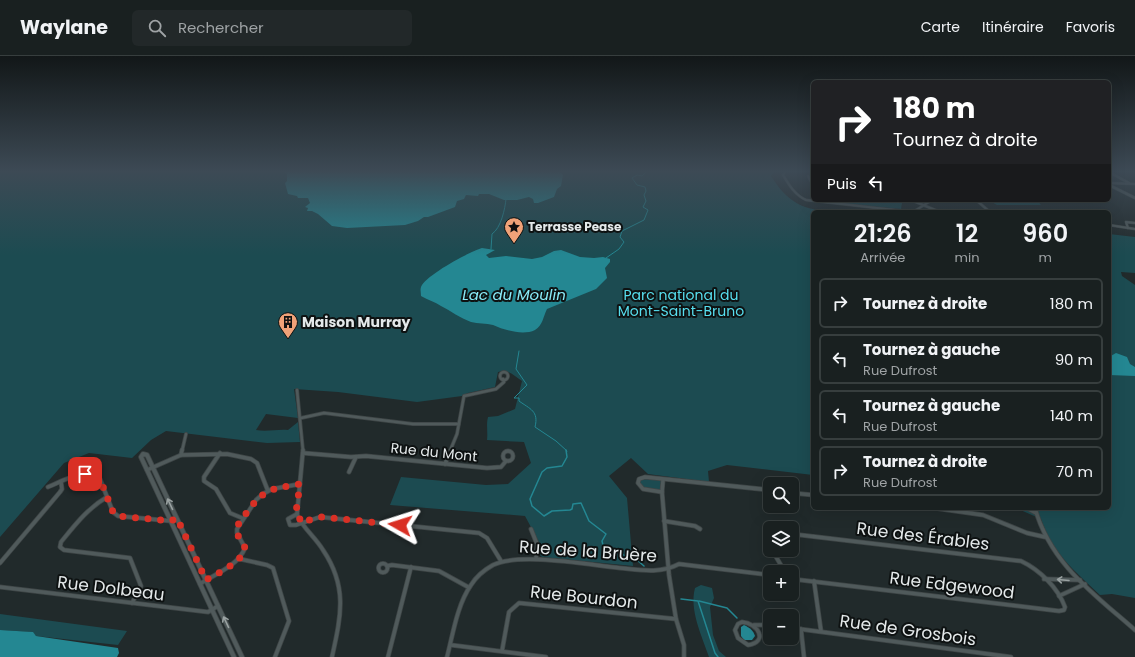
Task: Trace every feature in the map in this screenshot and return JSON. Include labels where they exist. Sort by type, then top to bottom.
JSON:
[{"type":"street","points":[[834,202],[902,210]]},
{"type":"street","points":[[915,202],[934,210]]},
{"type":"street","points":[[916,210],[929,202]]},
{"type":"street","points":[[978,202],[988,210]]},
{"type":"street","points":[[1128,228],[1126,222],[1135,223]]},
{"type":"street","points":[[1111,225],[1135,229]]},
{"type":"street","points":[[445,464],[457,434],[461,408],[465,396],[496,389],[504,382],[503,379]]},
{"type":"street","points":[[297,390],[301,418],[303,453],[297,514],[302,523],[326,553],[334,567],[338,579],[341,615],[332,657]]},
{"type":"street","points":[[301,418],[324,413],[414,424],[459,424]]},
{"type":"street","points":[[181,455],[182,444],[186,434]]},
{"type":"street","points":[[220,453],[204,478],[204,481],[216,489],[230,513],[243,518]]},
{"type":"street","points":[[148,470],[181,455],[220,453],[248,458],[256,462],[260,467],[268,491]]},
{"type":"street","name":"Rue du Mont","points":[[303,453],[356,457],[366,456],[493,468],[501,467],[506,461]]},
{"type":"street","points":[[234,657],[141,457],[143,454],[147,454],[242,657]]},
{"type":"street","points":[[350,472],[356,457]]},
{"type":"street","points":[[48,487],[85,474],[96,476],[100,479],[113,512],[118,516],[171,521],[177,518]]},
{"type":"street","points":[[662,492],[643,489],[640,487],[638,481],[645,477],[763,489]]},
{"type":"street","points":[[663,480],[662,492],[664,522],[669,569],[676,619],[684,645],[684,657]]},
{"type":"street","points":[[0,563],[60,492],[62,482]]},
{"type":"street","points":[[200,584],[244,554],[245,548],[237,530],[243,518],[256,500],[268,491],[300,484]]},
{"type":"street","points":[[799,494],[811,495]]},
{"type":"street","points":[[107,497],[94,503],[87,509],[61,543],[60,547],[63,550],[130,558],[141,586],[132,603]]},
{"type":"street","points":[[948,510],[983,515],[1027,533],[1045,538]]},
{"type":"street","points":[[1031,510],[1037,513]]},
{"type":"street","points":[[1036,510],[1045,538],[1057,555],[1085,584],[1135,630]]},
{"type":"street","points":[[297,514],[289,518],[288,523],[291,526],[321,517],[479,533],[487,538],[501,561]]},
{"type":"street","points":[[664,522],[695,526],[700,529]]},
{"type":"street","points":[[531,529],[537,544],[536,559]]},
{"type":"street","name":"Rue des Érables","points":[[799,535],[1020,561],[1033,567],[1059,596]]},
{"type":"street","points":[[240,558],[249,562],[270,566],[273,568],[289,621],[275,657]]},
{"type":"street","name":"Rue de la Bruère","points":[[447,657],[463,597],[468,587],[483,571],[501,561],[514,558],[536,559],[649,571],[669,569]]},
{"type":"street","points":[[669,569],[679,564],[763,574]]},
{"type":"street","points":[[387,566],[411,567],[441,571],[468,587]]},
{"type":"street","points":[[388,657],[411,567]]},
{"type":"street","name":"Rue Edgewood","points":[[799,579],[1062,611],[1065,606],[1059,596]]},
{"type":"street","points":[[1044,579],[1081,580]]},
{"type":"street","points":[[814,582],[821,631]]},
{"type":"street","points":[[1059,596],[1085,584]]},
{"type":"street","name":"Rue Dolbeau","points":[[0,587],[208,612],[212,610]]},
{"type":"street","name":"Rue Bourdon","points":[[502,651],[509,612],[519,603],[676,619]]},
{"type":"street","points":[[212,610],[218,606]]},
{"type":"street","points":[[754,625],[758,632],[757,642],[751,645],[744,644],[736,634],[736,627],[742,622],[754,625],[763,625]]},
{"type":"street","points":[[801,629],[804,657]]},
{"type":"street","name":"Rue de Grosbois","points":[[801,629],[1011,657]]},
{"type":"street","points":[[451,645],[546,657]]},
{"type":"green space","name":"Parc national du Mont-Saint-Bruno","points":[[0,199],[791,199],[802,206],[820,210],[811,210],[811,475],[727,465],[708,471],[709,482],[648,474],[631,458],[609,476],[627,498],[633,566],[542,557],[540,555],[540,544],[525,516],[390,505],[401,477],[486,485],[508,484],[531,463],[524,442],[487,440],[488,417],[498,416],[515,409],[522,381],[511,373],[505,371],[498,372],[495,387],[468,393],[462,396],[417,402],[338,392],[294,389],[298,418],[266,414],[256,430],[288,430],[298,422],[300,442],[267,443],[166,431],[151,440],[132,458],[89,453],[64,463],[0,537]]},
{"type":"green space","points":[[904,202],[902,203],[901,209],[838,203]]},
{"type":"green space","points":[[992,202],[1039,202],[1041,205],[997,205]]},
{"type":"green space","points":[[1111,234],[1135,237],[1135,273],[1121,272],[1122,276],[1135,285],[1135,598],[1112,594],[1100,595],[1065,561],[1058,552],[1041,519],[1021,510],[1111,510]]},
{"type":"green space","points":[[639,479],[663,480],[662,492],[640,487]]},
{"type":"green space","points":[[701,585],[712,588],[714,598],[710,607],[713,635],[719,651],[726,657],[709,657],[700,632],[695,614],[694,596],[695,588]]},
{"type":"green space","points":[[0,614],[127,631],[118,645],[36,636],[32,632],[0,630]]},
{"type":"water","points":[[308,199],[464,199],[457,201],[455,207],[405,225],[347,228],[332,226],[318,214],[312,211],[307,211],[308,208],[305,207],[310,203]]},
{"type":"water","points":[[502,199],[521,199],[517,200]]},
{"type":"water","points":[[533,199],[549,199],[538,203],[534,203]]},
{"type":"water","name":"Lac du Moulin","points":[[482,248],[495,250],[486,255],[489,258],[506,256],[532,259],[561,250],[580,257],[603,257],[610,259],[610,262],[605,268],[607,278],[596,289],[547,309],[538,328],[530,332],[519,332],[490,324],[471,322],[421,296],[421,287],[431,276],[458,259]]},
{"type":"water","points":[[1116,353],[1127,357],[1130,364],[1135,367],[1135,376],[1111,375],[1111,356]]},
{"type":"water","points":[[744,625],[750,628],[753,632],[755,636],[752,640],[744,640],[741,636],[741,627]]},
{"type":"water","points":[[0,630],[33,632],[36,636],[118,648],[119,653],[117,657],[0,657]]},
{"type":"waterway","points":[[491,249],[492,234],[500,223],[504,213],[506,199]]},
{"type":"waterway","points":[[606,258],[619,249],[624,242],[620,237],[622,231],[644,220],[648,210],[643,207],[645,199]]},
{"type":"waterway","points":[[519,351],[516,369],[527,385],[514,398],[519,398],[519,401],[533,411],[536,417],[535,427],[556,441],[566,450]]},
{"type":"waterway","points":[[566,450],[567,457],[562,466],[547,468],[542,472],[530,499],[532,506],[544,516],[552,511],[570,510],[572,509],[573,504],[581,503],[589,521],[606,534],[602,541],[603,545],[624,555],[628,559],[637,560],[644,566]]},
{"type":"waterway","points":[[681,599],[698,601],[715,653],[718,657]]},
{"type":"waterway","points":[[699,601],[727,608],[737,618]]},
{"type":"place","name":"Terrasse Pease","points":[[514,244]]},
{"type":"place","name":"Maison Murray","points":[[288,339]]},
{"type":"route","points":[[85,474],[96,476],[100,479],[113,512],[118,516],[171,521],[177,518],[206,580],[238,560],[243,555],[245,548],[237,533],[238,525],[253,503],[270,490],[300,484],[296,512],[302,523],[321,517],[400,525]]}]
